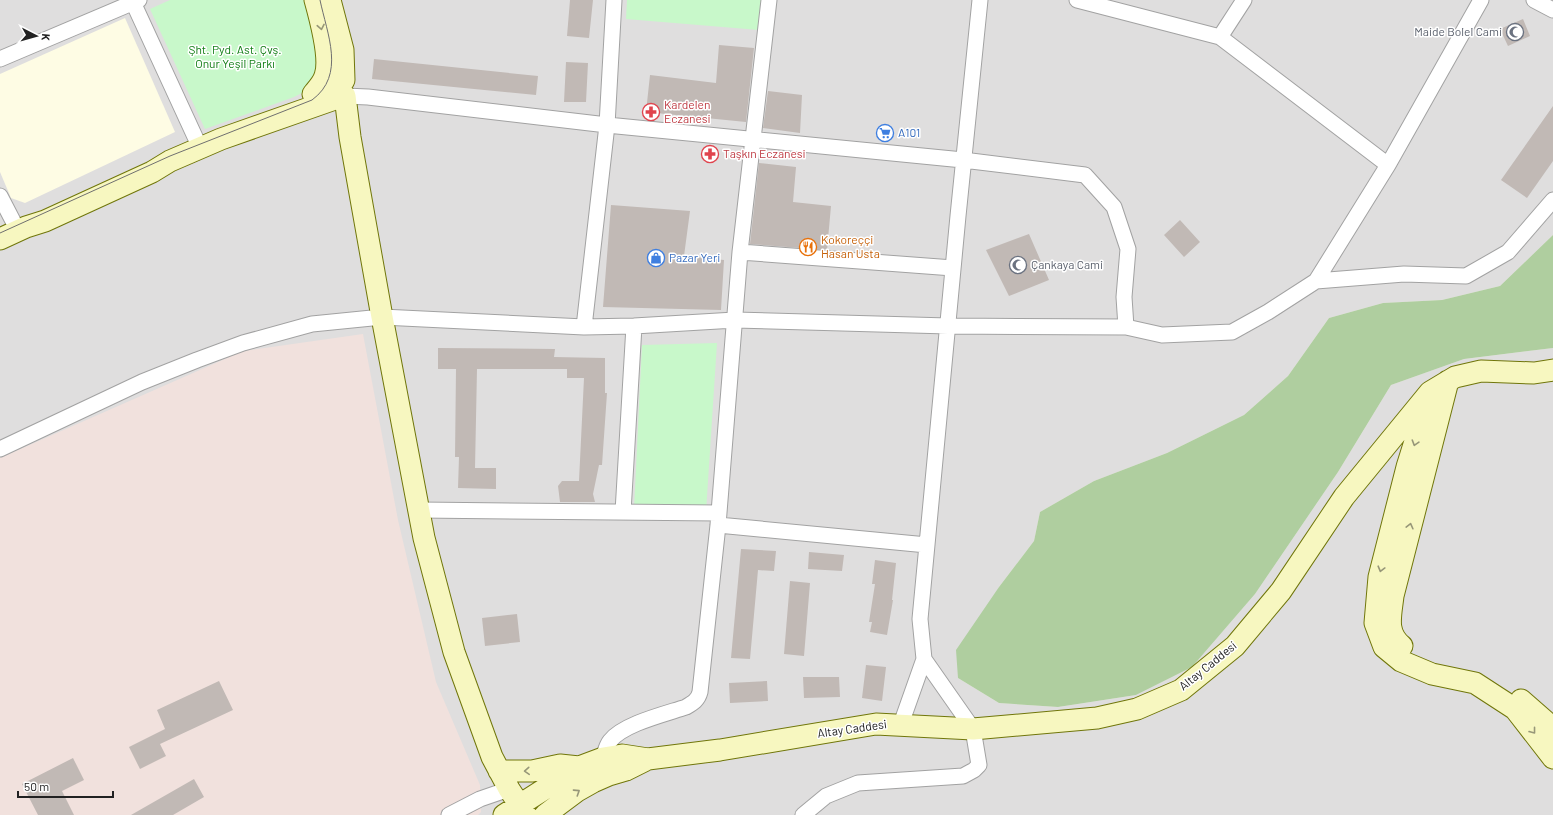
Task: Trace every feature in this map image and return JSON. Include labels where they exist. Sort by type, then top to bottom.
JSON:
[{"type":"main road","points":[[315,0],[326,53],[326,75],[335,90],[350,137],[424,538],[454,652],[492,757],[515,806]]},
{"type":"main road","points":[[0,239],[26,227],[45,221],[152,172],[170,161],[221,139],[332,100],[335,90],[344,80],[343,50],[330,0]]},
{"type":"main road","points":[[7,224],[196,139],[312,95],[335,90]]},
{"type":"main road","name":"Altay Caddesi","points":[[515,806],[579,768],[603,758],[622,755],[648,759],[720,750],[876,724],[901,724],[973,729],[1097,718],[1137,709],[1181,690],[1235,646],[1276,597],[1344,497],[1430,392],[1454,377],[1480,371],[1534,373],[1553,370]]},
{"type":"main road","points":[[1448,381],[1392,596],[1389,625],[1396,641],[1410,653],[1479,671],[1514,694],[1545,721],[1553,732]]},
{"type":"main road","points":[[1430,392],[1408,467],[1379,577],[1375,623],[1384,647],[1401,661],[1432,674],[1475,683],[1515,709],[1553,758]]},
{"type":"main road","name":"Altay Caddesi","points":[[545,815],[577,791],[588,785],[609,775],[626,770],[648,759]]},
{"type":"main road","points":[[499,771],[532,771],[560,765],[579,768]]},
{"type":"street","points":[[584,327],[607,125],[614,0]]},
{"type":"street","points":[[603,758],[609,742],[626,728],[686,707],[692,704],[698,697],[718,519],[740,252],[769,0]]},
{"type":"street","points":[[901,724],[924,658],[920,618],[963,160],[980,0]]},
{"type":"street","points":[[1077,0],[1220,37],[1388,165]]},
{"type":"street","points":[[1220,37],[1244,0]]},
{"type":"street","points":[[0,449],[142,382],[230,348],[312,324],[382,317],[584,327],[634,326],[735,320],[948,326],[1126,327],[1162,335],[1232,332],[1268,312],[1316,281],[1388,165],[1481,0]]},
{"type":"street","points":[[1534,0],[1553,10]]},
{"type":"street","points":[[0,59],[135,1],[196,139]]},
{"type":"street","points":[[335,90],[368,97],[607,125],[754,138],[963,160],[1085,175],[1114,207],[1128,249],[1124,296],[1126,327]]},
{"type":"street","points":[[0,196],[7,224]]},
{"type":"street","points":[[1316,281],[1404,274],[1466,276],[1508,252],[1553,200]]},
{"type":"street","points":[[740,252],[953,268]]},
{"type":"street","points":[[623,512],[634,326]]},
{"type":"street","points":[[419,510],[623,512],[718,519],[927,545]]},
{"type":"street","points":[[803,815],[826,796],[858,784],[963,776],[974,770],[979,765],[973,729],[924,658]]},
{"type":"street","points":[[449,815],[480,799],[515,806]]},
{"type":"shaded area","points":[[0,0],[1553,0],[1553,235],[1500,286],[1442,300],[1383,303],[1329,318],[1288,376],[1244,415],[1167,453],[1094,481],[1040,512],[1034,541],[999,587],[958,678],[999,703],[1058,707],[1136,695],[1192,667],[1255,594],[1338,472],[1391,385],[1464,359],[1553,348],[1553,815],[0,815]]},
{"type":"shaded area","points":[[125,18],[175,132],[25,203],[11,198],[0,172],[0,74]]},
{"type":"shaded area","points":[[363,334],[398,520],[436,682],[480,785],[481,812],[478,815],[0,815],[0,458],[243,351]]},
{"type":"green space","name":"Şht. Pyd. Ast. Çvş. Onur Yeşil Parkı","points":[[170,0],[308,0],[321,56],[310,89],[294,97],[205,129],[150,9]]},
{"type":"green space","points":[[627,0],[763,0],[759,30],[626,19]]},
{"type":"green space","points":[[1553,235],[1553,348],[1464,359],[1391,385],[1338,472],[1255,594],[1192,667],[1136,695],[1058,707],[999,703],[958,678],[956,650],[999,587],[1034,541],[1040,512],[1094,481],[1167,453],[1244,415],[1288,376],[1329,318],[1383,303],[1442,300],[1500,286]]},
{"type":"green space","points":[[717,343],[706,512],[634,509],[642,345]]},
{"type":"building","points":[[570,0],[593,0],[589,38],[567,36]]},
{"type":"building","name":"Maide Bolel Cami","points":[[1523,19],[1530,36],[1508,46],[1500,29]]},
{"type":"building","points":[[719,45],[754,48],[746,122],[646,112],[650,75],[716,83]]},
{"type":"building","points":[[374,59],[538,76],[536,95],[372,79]]},
{"type":"building","points":[[566,62],[588,63],[586,102],[564,102]]},
{"type":"building","points":[[768,91],[802,95],[800,133],[763,128]]},
{"type":"building","points":[[1553,106],[1553,161],[1527,198],[1501,180]]},
{"type":"building","points":[[759,163],[796,167],[793,202],[831,206],[827,250],[750,244]]},
{"type":"building","name":"Pazar Yeri","points":[[611,205],[690,211],[684,256],[724,260],[721,310],[603,307]]},
{"type":"building","points":[[1180,220],[1200,242],[1184,257],[1164,235]]},
{"type":"building","name":"Çankaya Cami","points":[[1029,234],[1049,280],[1009,296],[986,250]]},
{"type":"building","points":[[438,348],[555,349],[554,357],[605,358],[605,393],[607,393],[602,465],[599,465],[593,494],[595,502],[560,502],[558,486],[562,481],[579,481],[584,378],[567,378],[567,369],[477,369],[475,468],[496,468],[496,489],[458,488],[459,457],[455,457],[456,369],[438,369]]},
{"type":"building","points":[[741,549],[776,551],[774,571],[758,570],[750,659],[731,658]]},
{"type":"building","points":[[809,552],[844,555],[842,571],[808,569]]},
{"type":"building","points":[[875,560],[896,563],[893,600],[887,635],[870,632],[872,622],[869,622],[875,584],[872,584]]},
{"type":"building","points":[[790,581],[810,583],[804,656],[784,654]]},
{"type":"building","points":[[517,614],[520,642],[485,646],[482,618]]},
{"type":"building","points":[[866,665],[886,667],[882,701],[862,698]]},
{"type":"building","points":[[803,677],[839,677],[840,697],[804,698]]},
{"type":"building","points":[[219,681],[233,710],[160,744],[166,756],[140,769],[129,747],[165,729],[157,710]]},
{"type":"building","points":[[767,681],[768,701],[730,703],[729,683]]},
{"type":"building","points":[[73,758],[84,780],[62,791],[74,815],[38,815],[22,784]]},
{"type":"building","points":[[194,779],[204,797],[173,815],[131,815]]},
{"type":"tram line","points":[[0,233],[170,156],[312,100],[322,90],[329,79],[331,66],[330,40],[320,0]]},
{"type":"place","name":"Maide Bolel Cami","points":[[1515,32]]},
{"type":"place","name":"Kardelen Eczanesi","points":[[651,112]]},
{"type":"place","name":"A101","points":[[885,133]]},
{"type":"place","name":"Taşkın Eczanesi","points":[[710,154]]},
{"type":"place","name":"Kokoreççi Hasan Usta","points":[[808,247]]},
{"type":"place","name":"Pazar Yeri","points":[[656,258]]},
{"type":"place","name":"Çankaya Cami","points":[[1018,265]]}]
